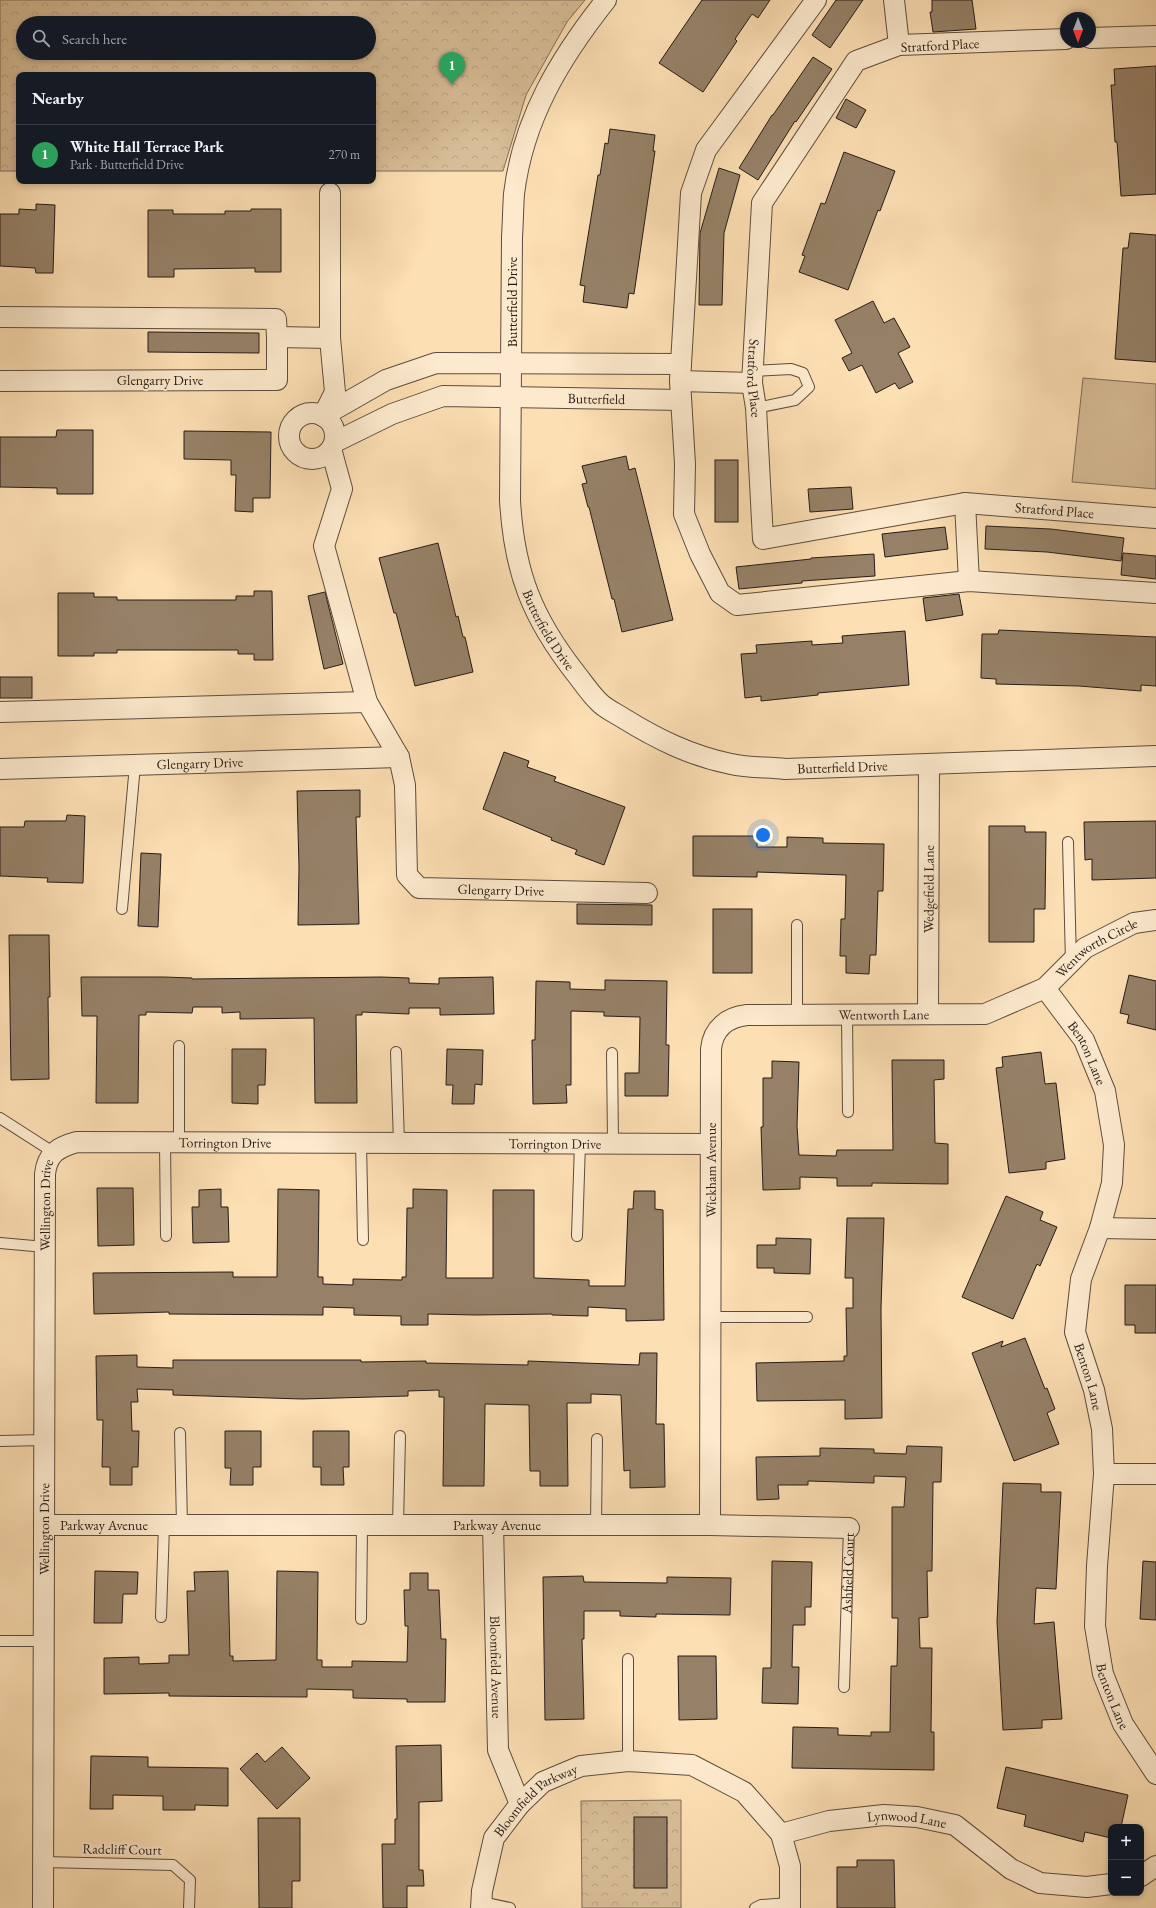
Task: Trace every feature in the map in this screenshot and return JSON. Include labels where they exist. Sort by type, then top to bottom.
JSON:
[{"type":"street","name":"Butterfield Drive","points":[[606,0],[586,25],[554,74],[531,126],[518,170],[514,193],[512,236],[512,397],[510,500],[512,533],[518,565],[528,596],[541,624],[558,651],[599,702],[647,733],[679,749],[732,765],[785,769],[1156,756]]},
{"type":"street","points":[[816,0],[706,150],[691,193],[681,382],[685,464],[684,514],[700,554],[720,593],[737,605],[970,581],[1156,593]]},
{"type":"street","points":[[894,0],[899,45]]},
{"type":"street","points":[[1096,38],[1156,36]]},
{"type":"street","name":"Stratford Place","points":[[1060,39],[899,45],[856,61],[762,203],[752,377],[756,408],[763,539],[964,503],[1156,518]]},
{"type":"street","points":[[323,416],[335,392],[330,338],[330,193]]},
{"type":"street","name":"Glengarry Drive","points":[[0,317],[276,319],[278,337],[277,380],[0,381]]},
{"type":"street","points":[[278,337],[330,338]]},
{"type":"street","points":[[323,416],[386,380],[436,363],[512,363]]},
{"type":"street","name":"Butterfield","points":[[512,363],[681,382]]},
{"type":"street","name":"Butterfield","points":[[512,397],[752,377]]},
{"type":"street","points":[[323,416],[316,413],[308,413],[294,420],[290,427],[289,442],[292,449],[304,458],[319,459],[326,455],[333,446],[392,414],[443,396],[512,397]]},
{"type":"street","name":"Glengarry Drive","points":[[323,416],[329,420],[334,427],[333,446],[342,489],[324,546],[367,702],[399,757],[405,785],[407,875],[419,888],[647,893]]},
{"type":"street","points":[[964,503],[970,581]]},
{"type":"street","points":[[0,712],[367,702]]},
{"type":"street","name":"Glengarry Drive","points":[[0,769],[399,757]]},
{"type":"street","name":"Wedgefield Lane","points":[[928,1013],[929,764]]},
{"type":"street","name":"Wentworth Circle","points":[[1045,988],[1085,948],[1134,923],[1156,920]]},
{"type":"street","name":"Wentworth Lane","points":[[722,1025],[731,1019],[740,1016],[797,1014],[985,1014],[1045,988]]},
{"type":"street","name":"Benton Lane","points":[[1045,988],[1084,1040],[1105,1091],[1114,1145],[1112,1183],[1100,1228],[1081,1279],[1075,1332],[1094,1390],[1102,1429],[1104,1474],[1097,1566],[1095,1626],[1103,1674],[1123,1724],[1156,1774]]},
{"type":"street","name":"Wickham Avenue","points":[[710,1525],[712,1044],[722,1025]]},
{"type":"street","name":"Torrington Drive","points":[[53,1152],[63,1146],[77,1142],[711,1144]]},
{"type":"street","name":"Wellington Drive","points":[[43,1908],[45,1174],[48,1161],[53,1152]]},
{"type":"street","points":[[1100,1228],[1156,1229]]},
{"type":"street","points":[[1104,1474],[1156,1474]]},
{"type":"street","name":"Parkway Avenue","points":[[44,1525],[710,1525]]},
{"type":"street","name":"Bloomfield Avenue","points":[[493,1525],[498,1750],[520,1804]]},
{"type":"street","name":"Ashfield Court","points":[[710,1525],[850,1528]]},
{"type":"street","name":"Bloomfield Parkway","points":[[481,1905],[482,1891],[494,1838],[520,1804],[543,1782],[581,1766],[628,1761],[692,1765],[744,1792],[781,1834],[790,1866],[790,1906]]},
{"type":"street","name":"Lynwood Lane","points":[[781,1834],[829,1821],[884,1815],[917,1817],[955,1825],[1011,1868],[1040,1883],[1087,1887],[1108,1884]]},
{"type":"street","points":[[1144,1874],[1156,1866]]},
{"type":"lane","points":[[752,377],[791,369],[803,373],[809,387],[795,400],[756,408]]},
{"type":"lane","points":[[122,909],[135,765]]},
{"type":"lane","points":[[1068,842],[1071,962]]},
{"type":"lane","points":[[797,925],[797,1014]]},
{"type":"lane","points":[[847,1014],[848,1112]]},
{"type":"lane","points":[[166,1236],[179,1046]]},
{"type":"lane","points":[[396,1052],[399,1143]]},
{"type":"lane","points":[[612,1053],[613,1143]]},
{"type":"lane","points":[[0,1118],[53,1152]]},
{"type":"lane","points":[[361,1142],[362,1240]]},
{"type":"lane","points":[[578,1236],[580,1143]]},
{"type":"lane","points":[[0,1243],[45,1247]]},
{"type":"lane","points":[[710,1317],[807,1317]]},
{"type":"lane","name":"Parkway Avenue","points":[[161,1618],[173,1525],[180,1434]]},
{"type":"lane","points":[[398,1525],[400,1436]]},
{"type":"lane","points":[[596,1525],[597,1439]]},
{"type":"lane","points":[[0,1441],[44,1440]]},
{"type":"lane","points":[[361,1619],[362,1525]]},
{"type":"lane","name":"Ashfield Court","points":[[844,1686],[850,1528]]},
{"type":"lane","points":[[0,1641],[44,1641]]},
{"type":"lane","points":[[628,1659],[628,1761]]},
{"type":"lane","name":"Radcliff Court","points":[[43,1862],[173,1865],[190,1880],[189,1908]]},
{"type":"lane","points":[[481,1905],[510,1908]]},
{"type":"lane","points":[[755,1908],[761,1905],[790,1906]]},
{"type":"green space","points":[[0,0],[585,0],[567,22],[526,95],[503,171],[376,171],[376,72],[16,72],[16,171],[0,171]]},
{"type":"green space","points":[[1083,378],[1156,384],[1156,489],[1072,482]]},
{"type":"green space","points":[[681,1800],[681,1908],[582,1908],[581,1801]]},
{"type":"building","points":[[702,0],[770,0],[758,18],[752,14],[735,39],[737,41],[703,92],[659,63]]},
{"type":"building","points":[[836,0],[863,0],[830,48],[812,35]]},
{"type":"building","points":[[932,0],[972,0],[976,29],[933,32],[930,12],[932,12]]},
{"type":"building","points":[[813,57],[832,69],[796,122],[795,121],[758,180],[739,168],[772,115]]},
{"type":"building","points":[[1156,66],[1156,194],[1121,196],[1111,85],[1115,85],[1114,69]]},
{"type":"building","points":[[846,99],[866,110],[856,128],[836,118]]},
{"type":"building","points":[[610,129],[655,135],[653,151],[655,151],[634,294],[629,293],[627,308],[583,302],[585,286],[580,285],[598,175],[600,175],[605,143],[608,144]]},
{"type":"building","points":[[844,152],[895,171],[880,211],[878,210],[848,290],[799,272],[805,256],[802,255],[821,203],[825,204]]},
{"type":"building","points":[[719,168],[740,175],[724,233],[722,305],[699,305],[700,233]]},
{"type":"building","points":[[36,204],[55,205],[53,273],[36,273],[35,268],[0,266],[0,214],[19,214],[19,209],[36,210]]},
{"type":"building","points":[[251,209],[281,209],[281,272],[255,272],[255,268],[174,269],[174,277],[148,277],[148,210],[173,210],[173,214],[225,214],[225,211],[251,211]]},
{"type":"building","points":[[1130,233],[1156,235],[1156,362],[1115,359],[1123,248],[1128,248]]},
{"type":"building","points":[[873,301],[884,323],[894,318],[910,347],[898,353],[913,382],[899,389],[895,383],[876,393],[862,365],[849,371],[842,358],[852,353],[835,320]]},
{"type":"building","points":[[148,332],[259,333],[259,353],[148,352]]},
{"type":"building","points":[[57,430],[93,430],[93,494],[57,494],[57,488],[0,487],[0,437],[56,437]]},
{"type":"building","points":[[184,431],[271,432],[270,498],[253,498],[253,512],[235,511],[236,475],[231,475],[231,460],[184,459]]},
{"type":"building","points":[[626,456],[629,470],[635,468],[673,620],[622,632],[582,484],[587,483],[582,466]]},
{"type":"building","points":[[715,460],[738,460],[738,522],[715,522]]},
{"type":"building","points":[[851,487],[853,509],[810,512],[808,489]]},
{"type":"building","points":[[986,526],[1051,529],[1124,538],[1121,561],[1047,552],[985,549]]},
{"type":"building","points":[[945,527],[948,549],[885,557],[882,534]]},
{"type":"building","points":[[438,543],[456,617],[458,616],[463,637],[465,637],[473,672],[415,686],[396,613],[394,613],[379,558]]},
{"type":"building","points":[[1123,553],[1156,556],[1156,579],[1121,575]]},
{"type":"building","points":[[874,554],[875,576],[802,581],[802,583],[739,589],[736,567],[811,558]]},
{"type":"building","points":[[254,591],[272,591],[273,660],[254,660],[254,654],[238,654],[238,650],[117,650],[117,653],[94,653],[94,656],[58,656],[58,593],[94,593],[94,597],[117,597],[117,600],[236,600],[236,596],[254,596]]},
{"type":"building","points":[[325,592],[343,664],[324,669],[308,596]]},
{"type":"building","points":[[959,594],[963,615],[926,621],[923,598]]},
{"type":"building","points":[[999,630],[1156,637],[1156,686],[1141,685],[1141,691],[1079,686],[996,684],[996,679],[981,678],[982,634],[998,634]]},
{"type":"building","points":[[905,631],[909,685],[818,693],[818,695],[761,701],[761,696],[745,698],[741,654],[757,653],[756,645],[812,641],[812,645],[843,643],[842,636]]},
{"type":"building","points":[[0,677],[32,677],[32,698],[0,698]]},
{"type":"building","points":[[504,752],[529,761],[527,767],[556,777],[554,781],[625,807],[604,865],[575,854],[577,850],[551,840],[552,838],[483,809]]},
{"type":"building","points":[[360,790],[360,817],[356,817],[359,924],[298,925],[299,867],[297,791]]},
{"type":"building","points":[[67,815],[85,816],[83,883],[47,882],[48,878],[0,876],[0,827],[24,827],[25,821],[66,821]]},
{"type":"building","points":[[1156,821],[1156,878],[1092,880],[1092,859],[1085,860],[1084,822]]},
{"type":"building","points":[[989,826],[1025,826],[1025,832],[1046,832],[1045,909],[1034,909],[1034,942],[989,942]]},
{"type":"building","points":[[693,836],[757,836],[757,847],[787,847],[787,837],[823,838],[823,843],[884,844],[883,891],[878,891],[876,955],[870,955],[869,974],[846,973],[846,956],[840,956],[841,919],[845,919],[846,875],[757,872],[757,877],[693,876]]},
{"type":"building","points":[[141,853],[161,854],[158,927],[138,926]]},
{"type":"building","points":[[577,904],[652,905],[652,925],[577,924]]},
{"type":"building","points":[[713,909],[752,909],[752,973],[713,973]]},
{"type":"building","points":[[9,935],[49,935],[49,1079],[11,1080]]},
{"type":"building","points":[[1129,975],[1156,981],[1156,1030],[1127,1023],[1129,1015],[1120,1013]]},
{"type":"building","points":[[81,977],[164,977],[192,979],[381,977],[409,978],[409,983],[439,984],[439,978],[493,977],[494,1014],[440,1015],[440,1008],[409,1008],[409,1014],[362,1012],[362,1015],[356,1015],[357,1103],[315,1103],[314,1018],[240,1019],[240,1012],[222,1013],[222,1007],[193,1007],[192,1013],[146,1012],[146,1015],[139,1015],[138,1103],[96,1103],[97,1016],[82,1016]]},
{"type":"building","points":[[605,980],[667,981],[666,1045],[669,1045],[668,1096],[625,1096],[625,1073],[639,1073],[640,1017],[604,1016],[604,1012],[571,1011],[571,1085],[566,1085],[567,1103],[533,1104],[532,1040],[535,1040],[536,981],[570,982],[570,989],[605,990]]},
{"type":"building","points":[[232,1049],[266,1049],[265,1085],[258,1085],[258,1104],[232,1103]]},
{"type":"building","points":[[447,1049],[483,1050],[482,1085],[475,1084],[474,1104],[452,1104],[453,1085],[446,1085]]},
{"type":"building","points":[[1041,1052],[1045,1084],[1056,1083],[1065,1159],[1046,1162],[1046,1169],[1009,1173],[996,1068],[1003,1067],[1002,1057]]},
{"type":"building","points":[[892,1060],[944,1060],[944,1079],[934,1080],[935,1143],[948,1144],[948,1184],[872,1183],[872,1186],[837,1186],[837,1178],[800,1177],[800,1189],[763,1190],[761,1127],[763,1127],[763,1078],[772,1078],[772,1061],[799,1062],[797,1126],[799,1155],[836,1156],[837,1150],[893,1150]]},
{"type":"building","points":[[97,1188],[133,1188],[134,1245],[98,1246]]},
{"type":"building","points":[[221,1189],[221,1207],[228,1207],[229,1242],[193,1243],[192,1207],[199,1207],[199,1190]]},
{"type":"building","points":[[278,1189],[319,1190],[318,1277],[323,1277],[323,1284],[353,1285],[353,1279],[402,1280],[402,1277],[406,1277],[407,1208],[413,1208],[413,1189],[447,1190],[446,1278],[493,1278],[493,1190],[534,1190],[534,1278],[589,1280],[589,1286],[625,1286],[628,1209],[633,1209],[634,1191],[655,1191],[655,1209],[663,1210],[664,1320],[626,1321],[626,1309],[588,1307],[588,1316],[552,1314],[428,1314],[428,1325],[401,1325],[401,1316],[354,1315],[354,1308],[323,1307],[323,1315],[169,1314],[169,1312],[94,1314],[93,1273],[233,1272],[233,1277],[277,1277]]},
{"type":"building","points":[[1006,1196],[1043,1212],[1040,1220],[1057,1227],[1040,1266],[1037,1264],[1013,1319],[962,1297]]},
{"type":"building","points":[[847,1218],[884,1218],[881,1308],[882,1418],[845,1419],[845,1400],[757,1401],[756,1363],[844,1361],[844,1356],[847,1356],[846,1308],[853,1308],[853,1278],[845,1278]]},
{"type":"building","points":[[776,1238],[811,1239],[810,1274],[774,1273],[774,1268],[757,1268],[757,1245],[776,1245]]},
{"type":"building","points":[[1125,1285],[1156,1285],[1156,1333],[1135,1333],[1135,1325],[1125,1325]]},
{"type":"building","points":[[1025,1338],[1045,1389],[1047,1388],[1055,1409],[1047,1413],[1059,1444],[1014,1461],[972,1353],[1003,1341],[1001,1347]]},
{"type":"building","points":[[640,1353],[657,1353],[656,1424],[664,1424],[665,1487],[630,1488],[630,1470],[624,1471],[621,1395],[591,1394],[591,1403],[567,1403],[568,1486],[540,1486],[540,1471],[530,1471],[529,1405],[485,1404],[484,1486],[443,1486],[444,1397],[439,1397],[439,1390],[408,1391],[408,1396],[302,1399],[173,1395],[173,1390],[137,1389],[138,1402],[131,1402],[132,1431],[139,1431],[138,1467],[132,1467],[132,1485],[110,1485],[110,1467],[102,1467],[103,1420],[97,1420],[96,1356],[137,1355],[137,1367],[173,1368],[173,1360],[361,1360],[361,1362],[426,1361],[426,1363],[528,1365],[528,1361],[639,1365]]},
{"type":"building","points":[[225,1431],[261,1431],[261,1467],[253,1467],[253,1485],[230,1485],[231,1468],[225,1468]]},
{"type":"building","points":[[313,1431],[349,1431],[349,1467],[343,1467],[344,1485],[321,1485],[321,1467],[313,1467]]},
{"type":"building","points":[[907,1446],[942,1447],[941,1482],[933,1482],[932,1571],[927,1571],[928,1617],[919,1618],[920,1648],[932,1648],[931,1732],[934,1732],[934,1770],[792,1768],[793,1727],[838,1728],[838,1735],[871,1736],[871,1732],[890,1732],[891,1666],[897,1666],[898,1618],[892,1618],[892,1507],[904,1507],[906,1477],[874,1476],[874,1483],[808,1481],[808,1485],[778,1485],[779,1499],[757,1500],[756,1457],[820,1456],[820,1448],[874,1449],[874,1453],[906,1454]]},
{"type":"building","points":[[1003,1483],[1041,1484],[1041,1492],[1061,1492],[1056,1589],[1036,1588],[1034,1624],[1054,1622],[1062,1719],[1042,1720],[1042,1728],[1003,1730],[997,1622]]},
{"type":"building","points":[[772,1561],[812,1562],[811,1607],[805,1607],[805,1625],[793,1625],[792,1667],[799,1667],[798,1704],[762,1703],[763,1668],[771,1668]]},
{"type":"building","points":[[1143,1561],[1156,1562],[1156,1620],[1140,1619]]},
{"type":"building","points":[[95,1571],[138,1572],[137,1594],[123,1594],[122,1623],[94,1623]]},
{"type":"building","points":[[228,1571],[230,1656],[233,1656],[233,1661],[276,1660],[277,1571],[318,1572],[317,1660],[322,1660],[322,1667],[352,1667],[352,1661],[407,1662],[408,1626],[405,1626],[404,1590],[410,1590],[410,1573],[428,1573],[428,1590],[439,1590],[441,1639],[446,1639],[445,1702],[407,1702],[407,1699],[353,1698],[353,1690],[307,1689],[307,1697],[169,1696],[169,1693],[104,1694],[104,1658],[139,1657],[139,1664],[169,1663],[169,1655],[189,1655],[187,1591],[195,1591],[194,1572]]},
{"type":"building","points":[[583,1576],[584,1582],[667,1583],[667,1577],[731,1578],[730,1615],[656,1614],[656,1617],[620,1616],[620,1611],[584,1611],[584,1639],[582,1639],[584,1719],[545,1720],[543,1577]]},
{"type":"building","points":[[678,1656],[716,1656],[717,1719],[679,1720]]},
{"type":"building","points":[[441,1745],[442,1801],[419,1802],[419,1870],[423,1870],[424,1886],[407,1886],[407,1908],[383,1908],[382,1844],[395,1844],[395,1819],[397,1819],[396,1746]]},
{"type":"building","points":[[282,1747],[310,1778],[277,1809],[240,1769],[257,1753],[265,1762]]},
{"type":"building","points":[[91,1756],[148,1757],[148,1767],[228,1768],[228,1806],[195,1805],[195,1810],[163,1810],[163,1796],[113,1795],[113,1809],[90,1809]]},
{"type":"building","points":[[1006,1767],[1128,1795],[1122,1824],[1108,1824],[1108,1837],[1085,1832],[1083,1842],[1024,1826],[1026,1815],[997,1808]]},
{"type":"building","points":[[634,1817],[667,1817],[667,1888],[634,1888]]},
{"type":"building","points":[[258,1818],[300,1818],[300,1881],[292,1881],[292,1908],[259,1908]]},
{"type":"building","points":[[857,1860],[894,1860],[895,1908],[837,1908],[837,1867],[857,1867]]},
{"type":"place","name":"White Hall Terrace Park","points":[[452,85]]}]
